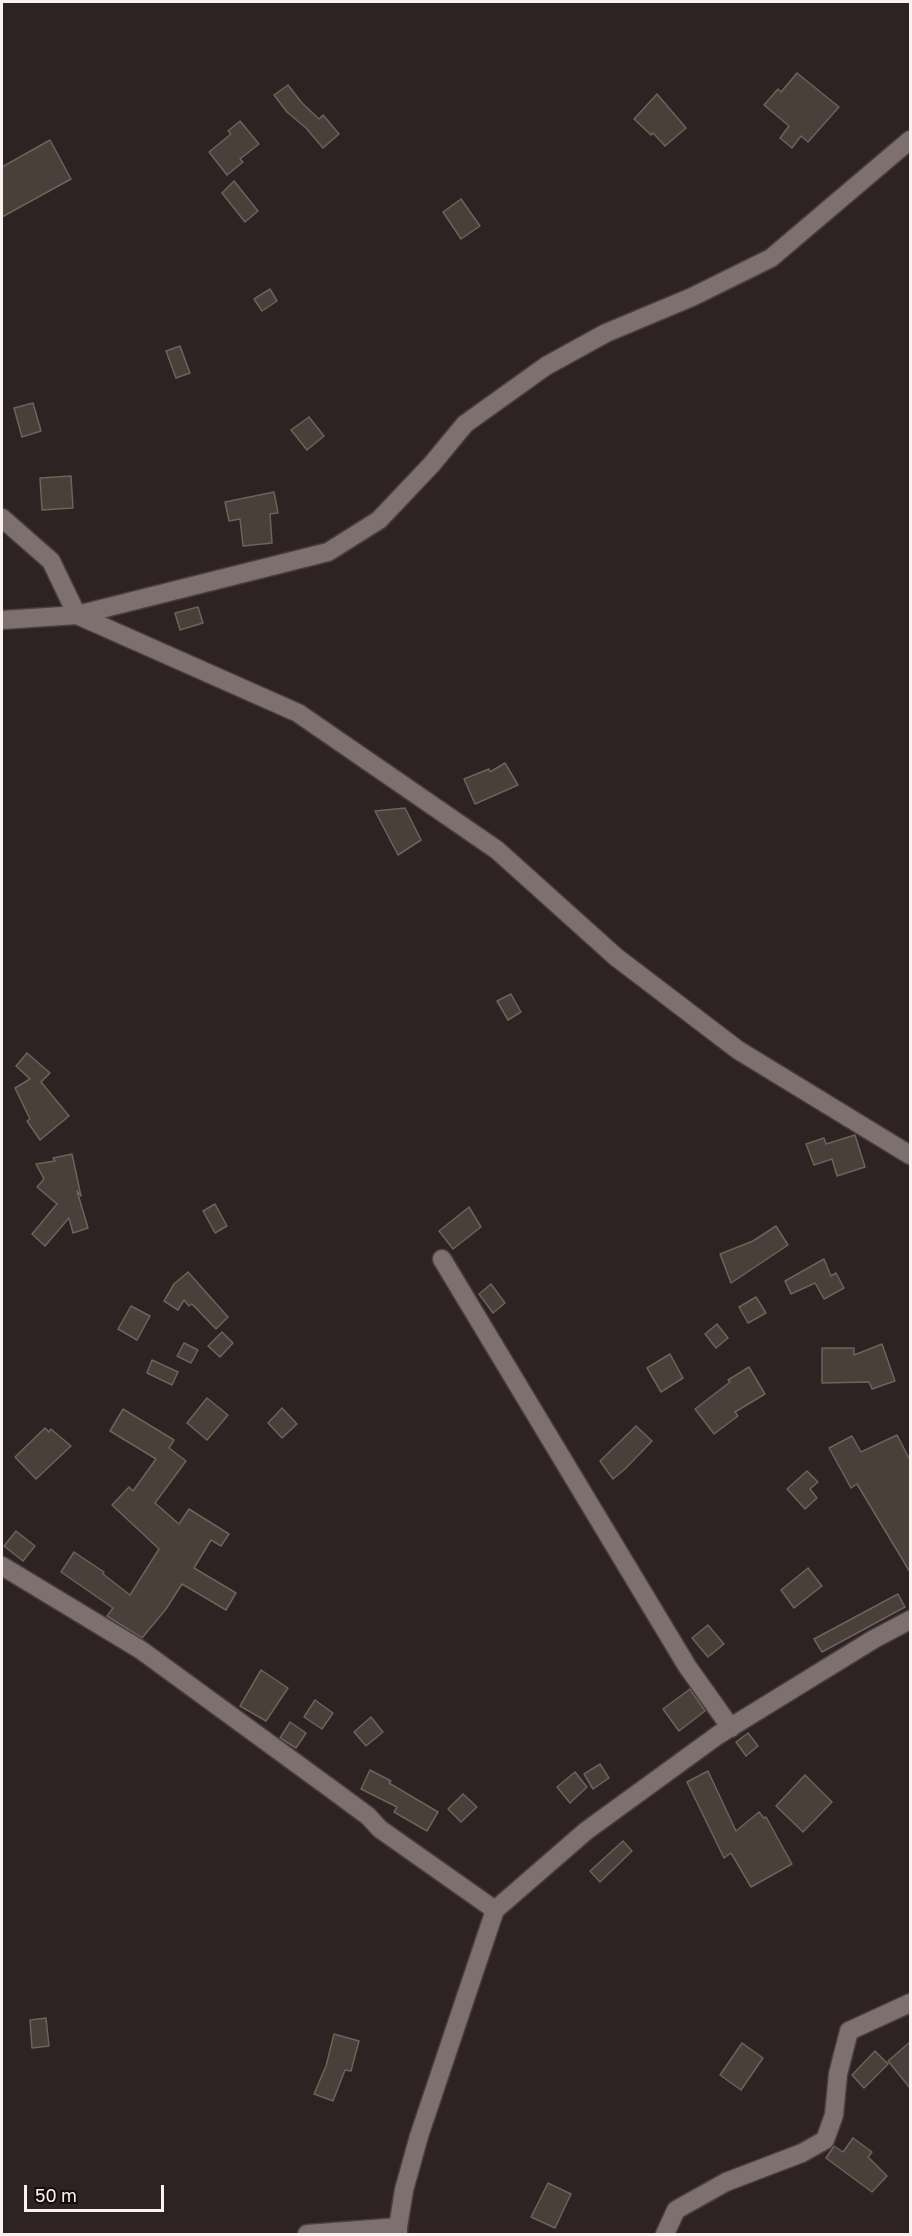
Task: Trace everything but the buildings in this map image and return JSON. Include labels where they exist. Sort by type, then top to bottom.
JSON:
[{"type":"street","points":[[2,620],[77,615],[328,552],[379,520],[432,464],[465,424],[546,366],[606,333],[692,297],[771,258],[910,140]]},
{"type":"street","points":[[2,518],[51,561],[77,615],[298,713],[497,850],[616,957],[738,1050],[910,1155]]},
{"type":"street","points":[[442,1259],[687,1666],[731,1728]]},
{"type":"street","points":[[2,1566],[141,1650],[368,1816],[380,1829],[495,1911]]},
{"type":"street","points":[[307,2235],[398,2231],[404,2190],[420,2136],[495,1911],[586,1831],[718,1735],[874,1639],[910,1620]]},
{"type":"street","points":[[665,2235],[676,2211],[726,2182],[802,2153],[825,2140],[834,2115],[838,2074],[849,2031],[910,2003]]}]
